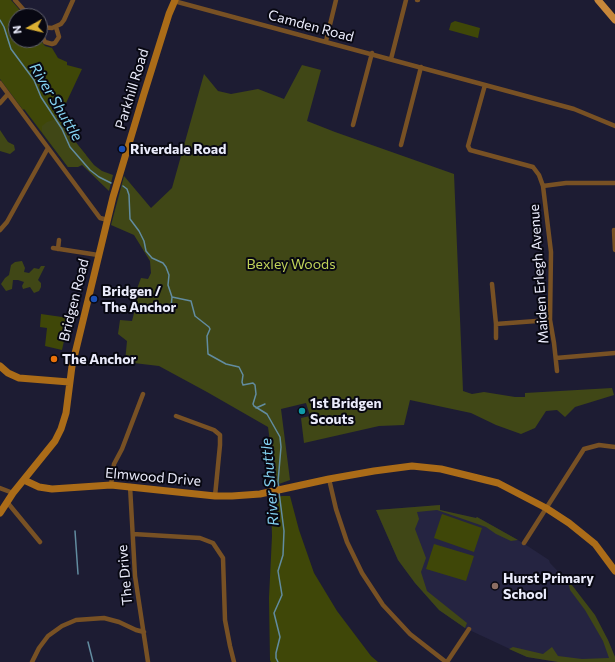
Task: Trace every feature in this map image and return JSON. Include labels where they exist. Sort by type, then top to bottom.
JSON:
[{"type":"main road","points":[[598,0],[615,20]]},
{"type":"street","points":[[15,0],[22,8]]},
{"type":"street","points":[[48,28],[56,27],[64,20],[73,0]]},
{"type":"street","name":"Camden Road","points":[[174,0],[574,109],[615,126]]},
{"type":"street","name":"Parkhill Road","points":[[116,186],[174,0]]},
{"type":"street","points":[[326,41],[336,0]]},
{"type":"street","points":[[391,59],[406,0]]},
{"type":"street","points":[[48,43],[55,43],[58,37],[56,27]]},
{"type":"street","points":[[353,125],[372,53]]},
{"type":"street","points":[[401,145],[421,67]]},
{"type":"street","points":[[0,83],[100,218],[108,220]]},
{"type":"street","name":"Maiden Erlegh Avenue","points":[[484,85],[468,146],[470,150],[533,167],[539,175],[543,186],[551,252],[550,320],[557,371]]},
{"type":"street","points":[[0,102],[8,94]]},
{"type":"street","points":[[0,230],[7,222],[48,148]]},
{"type":"street","points":[[543,186],[566,183],[615,182]]},
{"type":"street","name":"Bridgen Road","points":[[0,512],[13,493],[55,441],[61,429],[66,413],[69,382],[98,255],[116,186]]},
{"type":"street","points":[[614,230],[615,250]]},
{"type":"street","points":[[59,240],[56,249],[98,255]]},
{"type":"street","points":[[492,284],[496,338]]},
{"type":"street","points":[[496,324],[550,320]]},
{"type":"street","points":[[556,358],[615,353]]},
{"type":"street","points":[[0,366],[8,373],[19,378],[69,382]]},
{"type":"street","points":[[111,484],[114,464],[122,449],[143,394]]},
{"type":"street","points":[[176,416],[214,430],[220,435],[215,496]]},
{"type":"street","points":[[524,543],[584,449],[599,445],[615,447]]},
{"type":"street","name":"Elmwood Drive","points":[[24,480],[38,487],[52,488],[111,484],[215,496],[252,495],[329,479],[412,466],[441,469],[498,483],[546,508],[569,522],[595,544],[615,571]]},
{"type":"street","points":[[329,479],[336,509],[347,542],[362,573],[383,605],[410,634],[447,662],[469,628]]},
{"type":"street","name":"The Drive","points":[[130,486],[135,582],[148,662]]},
{"type":"street","points":[[0,488],[13,493]]},
{"type":"street","points":[[7,502],[40,542]]},
{"type":"street","points":[[133,534],[200,538],[213,543],[223,558],[225,620],[234,662]]},
{"type":"street","points":[[32,662],[39,648],[48,636],[62,626],[76,620],[104,618],[144,632]]},
{"type":"shaded area","name":"Hurst Primary School","points":[[440,505],[440,510],[477,517],[523,543],[549,560],[550,563],[575,589],[608,640],[615,657],[615,662],[558,662],[527,657],[465,628],[439,610],[415,583],[398,560],[376,510]]},
{"type":"green space","points":[[0,0],[11,0],[18,8],[8,8],[8,48],[48,47],[52,48],[58,58],[67,62],[67,65],[82,69],[59,118],[69,134],[86,155],[68,167],[0,79]]},
{"type":"green space","points":[[455,21],[480,28],[478,38],[449,30],[451,23]]},
{"type":"green space","name":"Bexley Woods","points":[[302,65],[321,70],[307,121],[454,174],[463,391],[472,394],[484,392],[515,397],[525,397],[525,393],[612,388],[614,395],[575,407],[565,417],[557,410],[546,411],[535,428],[521,434],[496,425],[471,413],[410,400],[404,425],[379,426],[304,443],[301,418],[310,416],[306,403],[281,409],[290,480],[276,485],[268,427],[159,366],[125,362],[127,341],[118,334],[120,320],[132,321],[135,309],[132,302],[141,278],[148,279],[151,273],[150,261],[134,235],[111,225],[124,176],[151,208],[172,188],[204,74],[218,91],[231,94],[258,89],[284,99]]},
{"type":"green space","points":[[59,118],[69,134],[94,165],[102,171],[113,175],[109,191],[82,165],[78,167],[68,167],[42,132],[42,126],[47,122]]},
{"type":"green space","points":[[0,130],[8,142],[14,145],[15,150],[10,154],[0,151]]},
{"type":"green space","points":[[22,261],[25,268],[24,272],[29,273],[34,268],[39,269],[41,266],[45,266],[38,280],[41,283],[39,291],[34,293],[30,287],[23,289],[22,286],[24,282],[18,280],[13,280],[12,289],[6,291],[1,284],[9,275],[11,265],[15,262]]},
{"type":"green space","points":[[41,314],[69,318],[62,350],[45,346],[47,328],[40,327]]},
{"type":"green space","points":[[290,496],[299,530],[314,573],[337,611],[371,656],[378,662],[271,662],[269,598],[272,536],[271,498]]},
{"type":"green space","points":[[440,505],[440,510],[477,517],[518,540],[511,541],[496,534],[486,527],[437,510],[417,512],[419,519],[415,529],[426,558],[421,572],[427,591],[467,623],[465,628],[439,610],[415,583],[398,560],[376,510]]},
{"type":"green space","points":[[442,514],[482,528],[474,552],[434,538]]},
{"type":"green space","points":[[434,544],[474,556],[466,581],[426,569]]},
{"type":"green space","points":[[568,580],[595,615],[608,640],[615,657],[615,662],[558,662],[527,657],[509,649],[513,647],[543,654],[552,647],[558,656],[582,659],[609,658],[603,641],[585,610],[570,590]]},
{"type":"waterway","name":"River Shuttle","points":[[0,20],[4,27],[11,49],[34,80],[41,97],[62,129],[70,147],[90,170],[99,177],[111,183]]},
{"type":"waterway","name":"River Shuttle","points":[[123,186],[127,189],[129,195],[130,219],[139,231],[144,241],[146,251],[152,258],[163,263],[166,267],[169,275],[168,285],[172,297],[171,308]]},
{"type":"waterway","name":"River Shuttle","points":[[172,297],[191,301],[195,316],[209,327],[210,329],[207,336],[208,354],[226,364],[239,367],[243,375],[243,385],[253,383],[255,385],[256,394],[253,404],[267,414],[280,437],[279,488]]},
{"type":"waterway","name":"River Shuttle","points":[[256,408],[265,404]]},
{"type":"waterway","name":"River Shuttle","points":[[278,662],[276,653],[280,637],[274,613],[282,595],[278,571],[283,555],[284,531],[279,492]]},
{"type":"waterway","points":[[75,531],[78,574]]},
{"type":"waterway","points":[[88,642],[93,662]]},
{"type":"place","name":"Riverdale Road","points":[[122,149]]},
{"type":"place","name":"Bridgen / The Anchor","points":[[94,299]]},
{"type":"place","name":"The Anchor","points":[[54,359]]},
{"type":"place","name":"1st Bridgen Scouts","points":[[302,411]]},
{"type":"place","name":"Hurst Primary School","points":[[495,586]]}]
